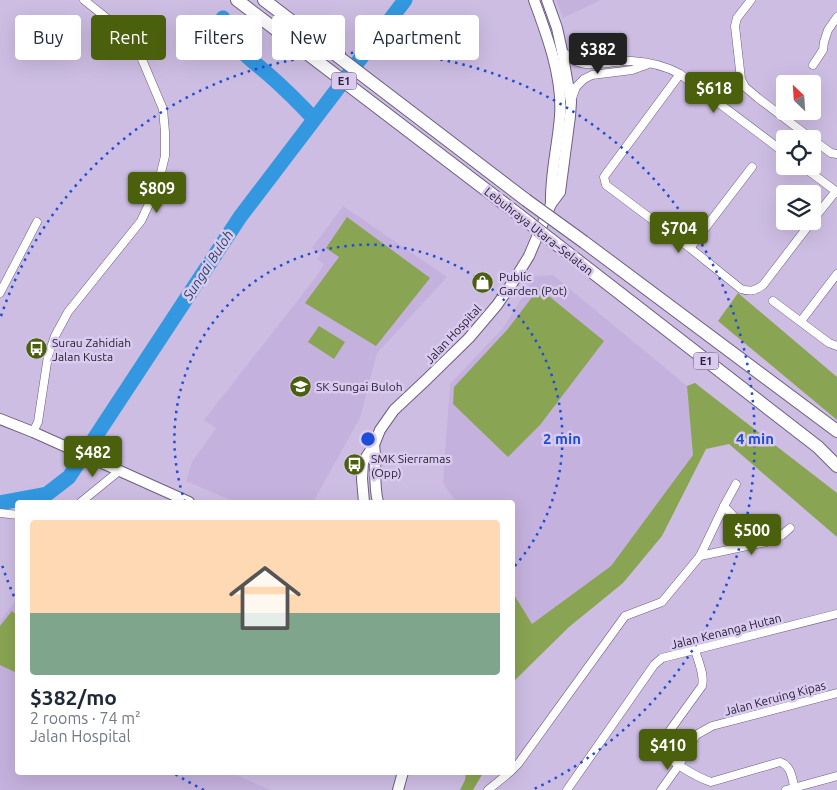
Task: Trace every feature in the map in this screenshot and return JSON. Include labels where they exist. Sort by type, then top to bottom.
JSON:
[{"type":"highway","name":"Lebuhraya Utara–Selatan","points":[[237,0],[519,215],[818,448],[837,466]]},
{"type":"highway","name":"Lebuhraya Utara–Selatan","points":[[264,0],[526,200],[837,431]]},
{"type":"main road","name":"Jalan Hospital","points":[[534,0],[554,61],[560,103],[550,190],[551,204]]},
{"type":"main road","name":"Jalan Hospital","points":[[364,500],[363,462],[374,445],[380,430],[394,410],[468,338],[497,305],[530,256],[551,204],[560,192],[571,102],[557,28],[547,0]]},
{"type":"main road","points":[[0,419],[184,500]]},
{"type":"main road","points":[[374,445],[379,500]]},
{"type":"main road","points":[[398,790],[402,775]]},
{"type":"street","points":[[33,432],[38,422],[48,356],[55,336],[68,312],[141,221],[158,185],[165,156],[163,109],[141,57],[119,28],[84,0]]},
{"type":"street","points":[[751,0],[737,18],[735,26],[741,79],[745,87],[800,130]]},
{"type":"street","points":[[813,65],[823,50],[828,30],[837,17]]},
{"type":"street","points":[[562,51],[580,63],[594,64],[632,61],[671,69],[776,146]]},
{"type":"street","points":[[571,102],[576,87],[584,79],[592,75],[632,70],[648,64]]},
{"type":"street","points":[[680,74],[606,174],[604,181],[610,188],[746,291],[752,291],[763,285],[805,230]]},
{"type":"street","points":[[821,146],[830,153],[837,154]]},
{"type":"street","points":[[690,248],[752,167]]},
{"type":"street","points":[[814,175],[836,192],[821,210]]},
{"type":"street","points":[[0,293],[38,222]]},
{"type":"street","points":[[801,321],[837,274]]},
{"type":"street","points":[[773,301],[829,343],[837,346]]},
{"type":"street","points":[[83,500],[119,471]]},
{"type":"street","points":[[515,766],[625,616],[662,602],[700,556],[736,484]]},
{"type":"street","points":[[724,506],[741,524],[766,542]]},
{"type":"street","points":[[0,513],[15,515]]},
{"type":"street","points":[[700,556],[766,542],[782,536],[790,528]]},
{"type":"street","name":"Jalan Kenanga Hutan","points":[[567,790],[654,665],[662,658],[837,614]]},
{"type":"street","points":[[695,650],[702,676],[702,686],[663,740],[661,746],[663,751],[678,765],[711,782],[780,762],[790,768],[792,789],[837,776]]},
{"type":"street","name":"Jalan Keruing Kipas","points":[[661,790],[696,735],[712,726],[837,694]]},
{"type":"street","points":[[488,790],[506,775]]},
{"type":"shaded area","points":[[556,0],[601,0],[563,18]]},
{"type":"shaded area","name":"SK Sungai Buloh","points":[[343,206],[447,277],[377,353],[360,418],[314,500],[230,500],[186,481],[192,462],[216,428],[204,420],[316,277],[324,264],[317,259],[321,253],[312,248]]},
{"type":"shaded area","points":[[553,275],[687,386],[693,455],[611,566],[531,625],[515,597],[515,500],[455,500],[443,483],[450,384],[503,328],[535,276]]},
{"type":"shaded area","points":[[15,602],[15,775],[236,775],[270,790],[0,790],[0,621]]},
{"type":"green space","points":[[347,217],[430,278],[376,346],[305,303],[339,257],[326,248]]},
{"type":"green space","points":[[539,288],[604,341],[540,425],[508,457],[453,404],[454,387],[507,330]]},
{"type":"green space","points":[[738,293],[837,377],[837,420],[718,321]]},
{"type":"green space","points":[[319,326],[345,342],[334,359],[308,342]]},
{"type":"green space","points":[[695,383],[837,493],[837,537],[729,444],[706,449],[662,536],[623,583],[569,627],[515,680],[515,596],[532,624],[611,566],[693,455],[687,386]]},
{"type":"green space","points":[[12,611],[15,613],[15,672],[0,665],[0,626]]},
{"type":"green space","points":[[466,775],[482,775],[473,790],[460,790]]},
{"type":"waterway","name":"Sungai Buloh","points":[[16,500],[47,494],[69,477],[240,217],[405,0]]},
{"type":"waterway","points":[[252,60],[314,119]]},
{"type":"waterway","name":"Sungai Buloh","points":[[0,503],[15,500]]},
{"type":"place","name":"Public Garden (Pot)","points":[[483,283]]},
{"type":"place","name":"Surau Zahidiah Jalan Kusta","points":[[36,349]]},
{"type":"place","name":"SK Sungai Buloh","points":[[300,386]]},
{"type":"place","name":"SMK Sierramas (Opp)","points":[[355,465]]}]
